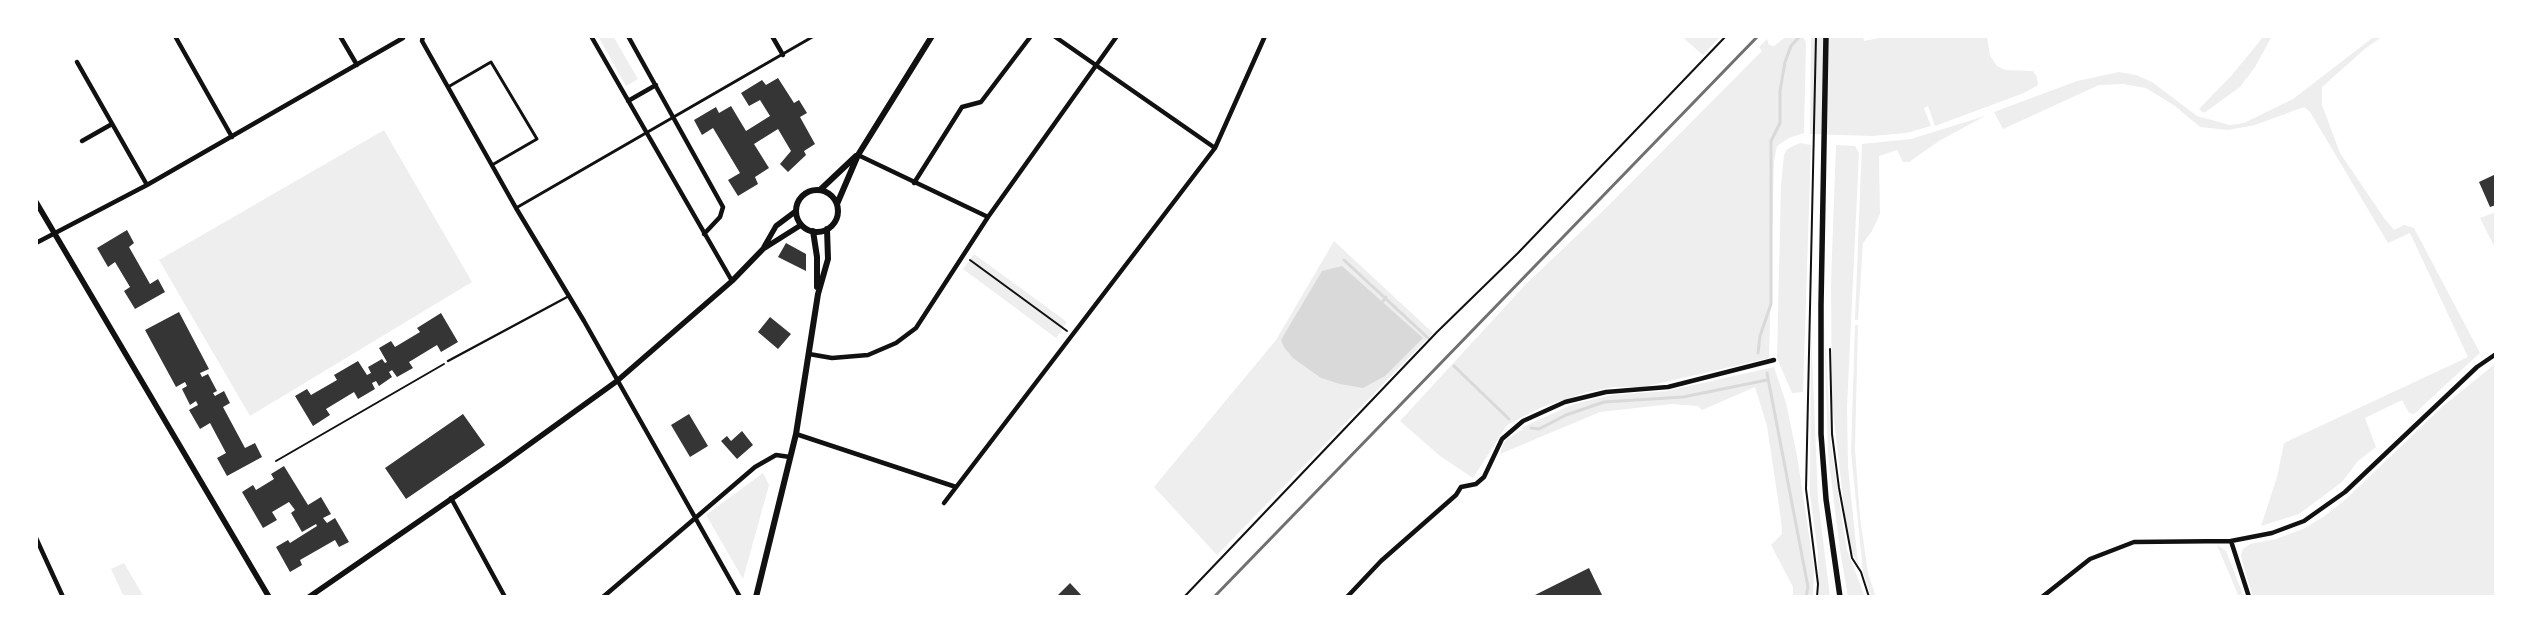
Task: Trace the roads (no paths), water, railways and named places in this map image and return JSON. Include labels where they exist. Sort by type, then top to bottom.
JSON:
[{"type":"main road","points":[[923,48],[927,36]]},
{"type":"main road","points":[[858,155],[820,190],[804,194],[797,204],[796,210],[801,225],[813,231],[827,229],[837,218],[837,204],[858,155],[932,36]]},
{"type":"main road","points":[[820,190],[830,194],[837,204]]},
{"type":"main road","points":[[759,596],[796,434],[818,294],[828,259],[827,229]]},
{"type":"main road","points":[[813,231],[817,257],[818,294]]},
{"type":"street","points":[[175,36],[232,137]]},
{"type":"street","points":[[340,36],[357,65]]},
{"type":"street","points":[[423,36],[422,41],[516,208],[696,516],[740,597]]},
{"type":"street","points":[[591,36],[732,281]]},
{"type":"street","points":[[628,36],[724,207],[720,217],[704,234]]},
{"type":"street","points":[[772,36],[783,55]]},
{"type":"street","points":[[516,208],[814,36]]},
{"type":"street","points":[[914,183],[962,107],[981,102],[1031,36]]},
{"type":"street","points":[[1054,36],[1214,148]]},
{"type":"street","points":[[809,354],[832,358],[868,355],[902,340],[916,328],[988,217],[1117,36]]},
{"type":"street","points":[[944,503],[1214,148],[1265,36]]},
{"type":"street","points":[[1826,36],[1821,434],[1826,499],[1840,597]]},
{"type":"street","points":[[36,243],[147,185],[403,38]]},
{"type":"street","points":[[77,62],[147,185]]},
{"type":"street","points":[[448,87],[491,62],[537,139],[492,164]]},
{"type":"street","points":[[628,101],[656,85]]},
{"type":"street","points":[[82,141],[112,124]]},
{"type":"street","points":[[858,155],[988,217]]},
{"type":"street","points":[[36,202],[269,597]]},
{"type":"street","points":[[763,249],[776,226],[796,210]]},
{"type":"street","points":[[309,597],[617,380],[732,281],[763,249],[801,225]]},
{"type":"street","points":[[2042,597],[2090,559],[2134,542],[2231,541],[2272,533],[2304,522],[2328,506],[2478,367],[2496,354]]},
{"type":"street","points":[[1347,597],[1381,561],[1456,496],[1461,487],[1476,484],[1484,477],[1502,439],[1523,421],[1565,402],[1606,392],[1668,387],[1774,360]]},
{"type":"street","points":[[796,434],[956,487]]},
{"type":"street","points":[[603,597],[696,516],[765,460],[776,455],[790,456]]},
{"type":"street","points":[[451,498],[505,597]]},
{"type":"street","points":[[36,538],[63,597]]},
{"type":"street","points":[[2231,541],[2249,597]]},
{"type":"lane","points":[[448,361],[569,296]]},
{"type":"waterway","points":[[1758,353],[1760,336],[1771,304],[1771,141],[1780,123],[1780,91],[1785,62],[1791,46],[1800,36]]},
{"type":"waterway","points":[[1344,260],[1428,338]]},
{"type":"waterway","points":[[1383,301],[1386,297]]},
{"type":"waterway","points":[[1454,366],[1509,419]]},
{"type":"waterway","points":[[1767,373],[1808,587],[1806,597]]},
{"type":"waterway","points":[[1531,428],[1539,429],[1566,415],[1604,402],[1683,397],[1767,380]]},
{"type":"railway","points":[[1214,597],[1758,36]]}]
